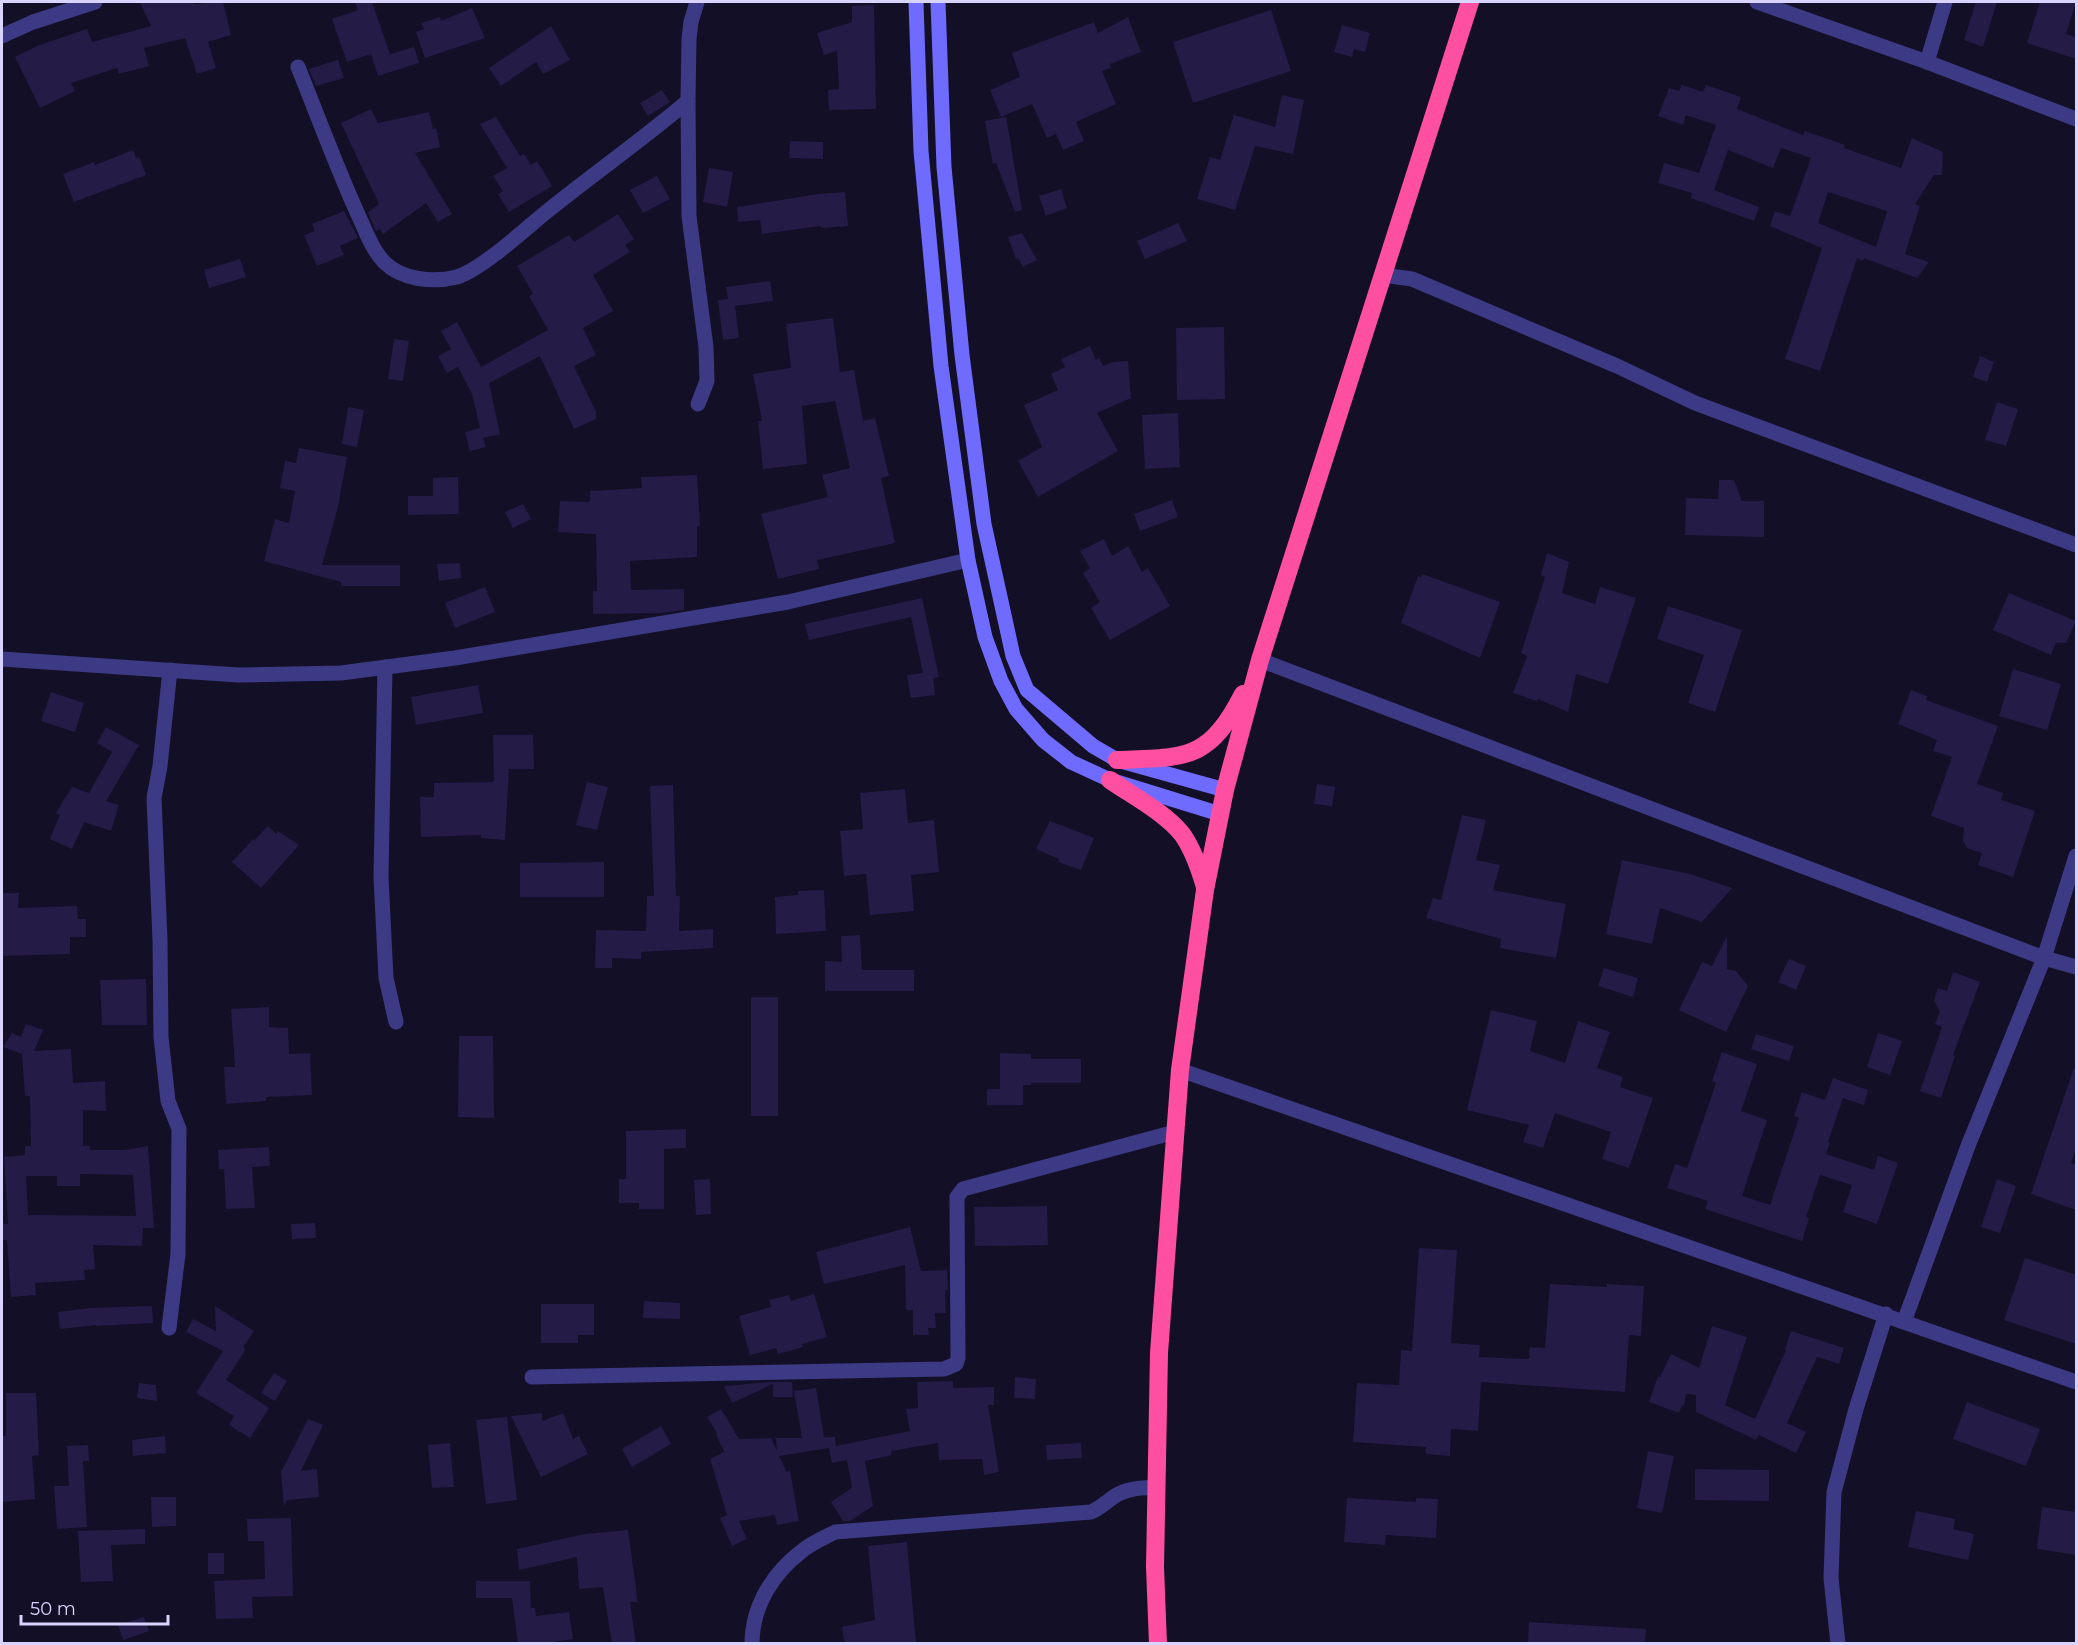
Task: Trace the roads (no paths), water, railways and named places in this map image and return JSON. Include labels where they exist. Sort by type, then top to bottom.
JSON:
[{"type":"highway","points":[[1158,1644],[1155,1567],[1159,1353],[1180,1070],[1205,890],[1225,790],[1260,660],[1470,2]]},
{"type":"highway","points":[[1117,760],[1174,757],[1194,752],[1205,746],[1231,716],[1260,660]]},
{"type":"highway","points":[[1110,780],[1161,816],[1182,834],[1201,874],[1205,890]]},
{"type":"main road","points":[[916,2],[921,151],[941,366],[968,560],[986,637],[1001,681],[1016,709],[1043,740],[1071,762],[1110,780],[1220,814]]},
{"type":"main road","points":[[938,2],[944,167],[962,355],[984,524],[1013,656],[1027,690],[1093,746],[1117,760],[1225,790]]},
{"type":"street","points":[[2,36],[33,22],[94,2]]},
{"type":"street","points":[[697,2],[688,39],[688,101],[689,216],[707,381],[698,404]]},
{"type":"street","points":[[1757,2],[1927,62],[2076,119]]},
{"type":"street","points":[[1927,62],[1945,2]]},
{"type":"street","points":[[298,67],[371,244],[385,262],[401,273],[421,279],[437,280],[457,277],[476,268],[635,146],[688,101]]},
{"type":"street","points":[[1383,275],[1412,279],[1617,366],[1695,403],[2076,545]]},
{"type":"street","points":[[2,659],[238,675],[341,673],[455,658],[788,602],[968,560]]},
{"type":"street","points":[[1260,660],[2044,958],[2076,967]]},
{"type":"street","points":[[385,667],[381,877],[386,978],[396,1022]]},
{"type":"street","points":[[169,1328],[178,1254],[179,1129],[168,1101],[161,1037],[160,940],[154,798],[160,766],[170,670]]},
{"type":"street","points":[[1904,1322],[1968,1146],[2044,958],[2076,856]]},
{"type":"street","points":[[1180,1070],[2076,1382]]},
{"type":"street","points":[[532,1377],[944,1369],[952,1366],[958,1358],[957,1197],[963,1190],[1175,1132]]},
{"type":"street","points":[[1838,1644],[1831,1578],[1834,1492],[1856,1409],[1886,1314]]},
{"type":"street","points":[[752,1644],[758,1606],[773,1578],[802,1550],[835,1532],[1091,1512],[1116,1495],[1136,1488],[1157,1487]]}]
